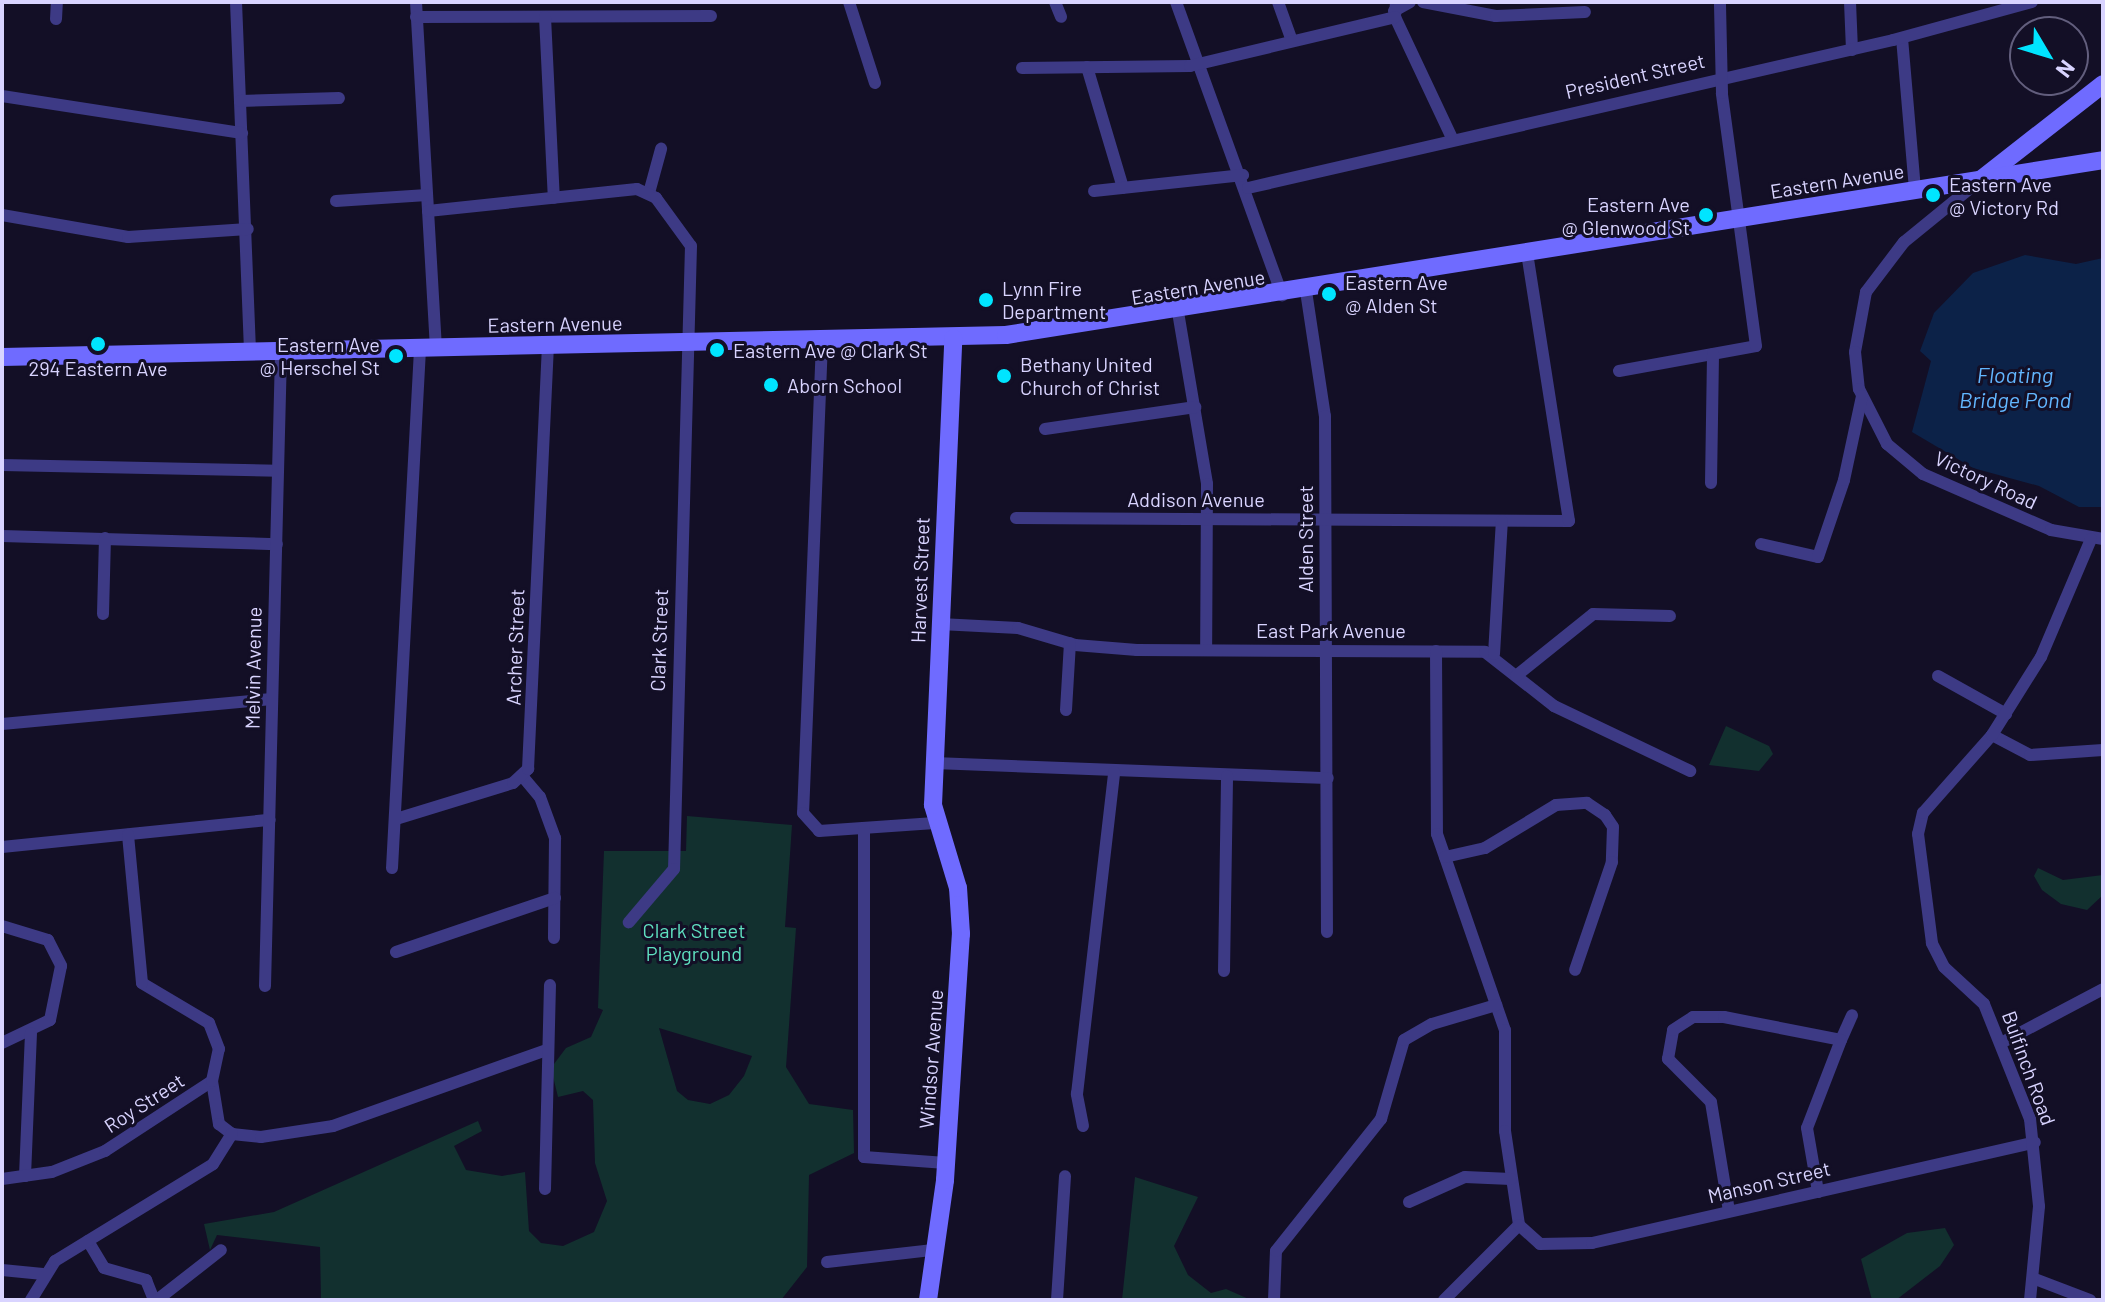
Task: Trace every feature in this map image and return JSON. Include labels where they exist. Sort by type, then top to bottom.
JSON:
[{"type":"main road","points":[[1974,185],[2103,84]]},
{"type":"main road","name":"Eastern Avenue","points":[[2,357],[953,338],[1178,312],[1915,190],[1974,185],[2103,160]]},
{"type":"main road","name":"Harvest Street","points":[[935,823],[934,763],[953,338]]},
{"type":"main road","name":"Windsor Avenue","points":[[928,1300],[946,1163],[960,901],[935,823]]},
{"type":"street","points":[[56,19],[57,2]]},
{"type":"street","points":[[236,2],[248,229],[250,352]]},
{"type":"street","points":[[392,868],[428,348],[428,211],[416,2]]},
{"type":"street","points":[[596,2],[597,17]]},
{"type":"street","points":[[849,2],[875,83]]},
{"type":"street","points":[[1055,2],[1061,17]]},
{"type":"street","points":[[1176,2],[1248,188],[1282,295]]},
{"type":"street","points":[[1278,2],[1292,41]]},
{"type":"street","points":[[1022,68],[1199,64],[1292,41],[1395,10],[1410,2]]},
{"type":"street","points":[[1423,2],[1496,16],[1585,12]]},
{"type":"street","points":[[1619,371],[1756,346],[1722,76],[1720,2]]},
{"type":"street","points":[[1850,2],[1852,50]]},
{"type":"street","points":[[1965,2],[1968,18]]},
{"type":"street","name":"President Street","points":[[1248,188],[1722,76],[1852,50],[2032,2]]},
{"type":"street","points":[[1395,10],[1453,140]]},
{"type":"street","points":[[416,17],[711,16]]},
{"type":"street","points":[[545,17],[554,198]]},
{"type":"street","points":[[1902,38],[1915,190]]},
{"type":"street","points":[[1087,67],[1123,188]]},
{"type":"street","points":[[2,96],[242,133]]},
{"type":"street","points":[[240,101],[339,98]]},
{"type":"street","points":[[428,211],[624,190],[649,193],[661,149]]},
{"type":"street","points":[[1094,191],[1243,175]]},
{"type":"street","name":"Victory Road","points":[[1974,185],[1904,242],[1866,292],[1855,352],[1862,396],[1887,444],[1923,474],[2029,523],[2097,539]]},
{"type":"street","name":"Clark Street","points":[[629,922],[674,869],[691,344],[691,246],[649,193]]},
{"type":"street","points":[[336,201],[427,195]]},
{"type":"street","points":[[2,215],[119,237],[248,229]]},
{"type":"street","name":"Addison Avenue","points":[[1016,518],[1569,521],[1527,254]]},
{"type":"street","name":"Alden Street","points":[[1306,291],[1325,404],[1327,932]]},
{"type":"street","points":[[1178,312],[1195,407],[1208,520],[1206,650]]},
{"type":"street","points":[[822,342],[803,813],[810,828],[864,829],[935,823]]},
{"type":"street","name":"Archer Street","points":[[523,777],[531,757],[548,346]]},
{"type":"street","name":"Melvin Avenue","points":[[265,986],[281,352]]},
{"type":"street","points":[[1711,483],[1713,354]]},
{"type":"street","points":[[1761,544],[1818,557],[1844,480],[1862,396]]},
{"type":"street","points":[[1045,429],[1195,407]]},
{"type":"street","points":[[2,465],[277,471]]},
{"type":"street","points":[[1502,521],[1494,654],[1554,706],[1690,771]]},
{"type":"street","points":[[2,536],[277,544]]},
{"type":"street","points":[[103,614],[105,538]]},
{"type":"street","name":"Bulfinch Road","points":[[2030,1300],[2035,1279],[2035,1142],[2001,1043],[1984,1004],[1937,957],[1918,850],[1923,813],[1992,735],[2006,714],[2050,642],[2097,539]]},
{"type":"street","points":[[1516,676],[1593,614],[1670,616]]},
{"type":"street","name":"East Park Avenue","points":[[940,624],[1018,628],[1070,643],[1206,650],[1494,654]]},
{"type":"street","points":[[1066,710],[1070,643]]},
{"type":"street","points":[[1436,651],[1434,812],[1445,857],[1505,1030],[1503,1096],[1519,1225],[1444,1300]]},
{"type":"street","points":[[1938,676],[2006,714]]},
{"type":"street","points":[[2,724],[272,699]]},
{"type":"street","points":[[1992,735],[2030,755],[2103,750]]},
{"type":"street","points":[[934,763],[1328,778]]},
{"type":"street","points":[[1083,1126],[1077,1094],[1094,990],[1097,905],[1114,772]]},
{"type":"street","points":[[1224,971],[1227,776]]},
{"type":"street","points":[[396,819],[523,777],[540,797],[555,838],[554,938]]},
{"type":"street","points":[[1445,857],[1485,848],[1556,805],[1587,803],[1605,815],[1613,827],[1612,862],[1575,970]]},
{"type":"street","points":[[2,847],[270,820]]},
{"type":"street","points":[[864,829],[864,1157],[946,1163]]},
{"type":"street","name":"Roy Street","points":[[2,1179],[25,1176],[105,1151],[212,1081],[219,1049],[209,1023],[142,983],[128,835]]},
{"type":"street","points":[[396,952],[555,898]]},
{"type":"street","points":[[2,926],[40,934],[59,958],[58,1004],[50,1020],[31,1033],[2,1043]]},
{"type":"street","points":[[545,1189],[550,1095],[544,1051],[550,985]]},
{"type":"street","points":[[2001,1043],[2103,989]]},
{"type":"street","points":[[1274,1300],[1272,1261],[1292,1226],[1381,1119],[1404,1040],[1432,1024],[1496,1005]]},
{"type":"street","points":[[1818,1192],[1807,1128],[1852,1015]]},
{"type":"street","points":[[1729,1211],[1711,1102],[1675,1071],[1668,1040],[1693,1017],[1724,1017],[1841,1040]]},
{"type":"street","points":[[25,1176],[31,1033]]},
{"type":"street","points":[[212,1081],[214,1113],[232,1134],[261,1137],[333,1126],[487,1066],[544,1051]]},
{"type":"street","points":[[31,1300],[43,1274],[88,1241],[213,1164],[232,1134]]},
{"type":"street","name":"Manson Street","points":[[1519,1225],[1540,1244],[1564,1247],[2035,1142]]},
{"type":"street","points":[[1057,1300],[1065,1176]]},
{"type":"street","points":[[1409,1202],[1465,1177],[1511,1179]]},
{"type":"street","points":[[88,1241],[104,1268],[146,1280],[156,1300],[221,1250]]},
{"type":"street","points":[[827,1262],[933,1250]]},
{"type":"street","points":[[2,1270],[43,1274]]},
{"type":"street","points":[[2035,1279],[2090,1300]]},
{"type":"green space","points":[[1726,726],[1769,746],[1773,754],[1759,771],[1709,765]]},
{"type":"green space","name":"Clark Street Playground","points":[[687,816],[792,825],[785,927],[796,928],[786,1067],[809,1104],[853,1110],[854,1153],[809,1175],[807,1267],[781,1300],[321,1300],[320,1247],[217,1235],[210,1250],[204,1224],[274,1212],[478,1121],[482,1131],[454,1146],[466,1170],[502,1176],[525,1172],[529,1231],[541,1243],[563,1246],[594,1232],[607,1201],[595,1163],[593,1100],[583,1091],[558,1097],[551,1068],[566,1048],[591,1037],[603,1010],[598,1008],[604,851],[686,851]],"holes":[[[659,1028],[752,1056],[744,1076],[729,1095],[710,1104],[688,1100],[677,1091]]]},
{"type":"green space","points":[[2038,868],[2063,880],[2103,875],[2103,895],[2087,910],[2061,904],[2042,890],[2034,876]]},
{"type":"green space","points":[[1135,1177],[1198,1197],[1174,1246],[1188,1275],[1211,1293],[1226,1289],[1251,1300],[1122,1300]]},
{"type":"green space","points":[[1945,1228],[1954,1245],[1940,1266],[1896,1300],[1872,1300],[1861,1259],[1907,1233]]},
{"type":"water","name":"Floating Bridge Pond","points":[[2025,255],[2076,264],[2103,258],[2103,507],[2079,507],[2039,486],[1973,468],[1912,432],[1931,361],[1920,351],[1934,313],[1973,273]]},
{"type":"place","name":"Eastern Ave @ Victory Rd","points":[[1933,195]]},
{"type":"place","name":"Eastern Ave @ Glenwood St","points":[[1706,215]]},
{"type":"place","name":"Eastern Ave @ Alden St","points":[[1329,294]]},
{"type":"place","name":"Lynn Fire Department","points":[[986,300]]},
{"type":"place","name":"294 Eastern Ave","points":[[98,344]]},
{"type":"place","name":"Eastern Ave @ Clark St","points":[[717,350]]},
{"type":"place","name":"Eastern Ave @ Herschel St","points":[[396,356]]},
{"type":"place","name":"Bethany United Church of Christ","points":[[1004,376]]},
{"type":"place","name":"Aborn School","points":[[771,385]]}]
